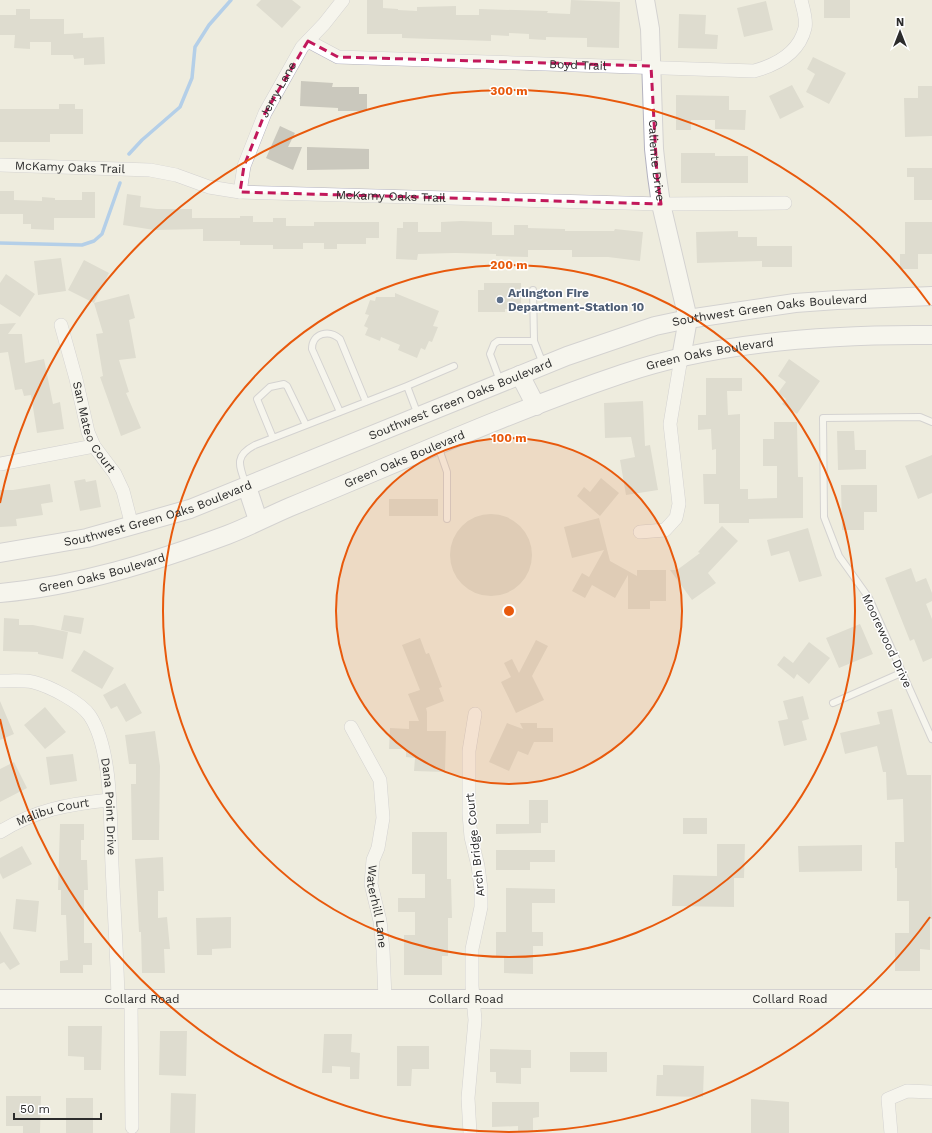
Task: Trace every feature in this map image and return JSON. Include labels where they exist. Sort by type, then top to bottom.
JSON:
[{"type":"main road","name":"Caliente Drive","points":[[645,0],[650,29],[654,149],[661,204],[688,318]]},
{"type":"main road","name":"Southwest Green Oaks Boulevard","points":[[0,553],[87,538],[190,508],[247,487],[418,415],[544,365],[655,326],[688,318],[837,300],[932,296]]},
{"type":"main road","points":[[681,358],[688,318]]},
{"type":"main road","name":"Green Oaks Boulevard","points":[[0,593],[40,589],[116,571],[228,534],[473,430],[622,374],[681,358],[802,340],[932,335]]},
{"type":"main road","points":[[520,375],[536,406]]},
{"type":"main road","points":[[247,487],[258,520]]},
{"type":"main road","name":"Collard Road","points":[[0,999],[932,999]]},
{"type":"street","name":"Jerry Lane","points":[[240,192],[244,166],[265,113],[302,46],[343,0]]},
{"type":"street","name":"Boyd Trail","points":[[308,41],[338,57],[651,66],[754,71],[772,66],[788,55],[800,38],[805,28],[801,0]]},
{"type":"street","name":"McKamy Oaks Trail","points":[[0,165],[150,170],[176,175],[209,187],[240,192],[661,204],[785,203]]},
{"type":"street","name":"San Mateo Court","points":[[61,325],[76,379],[88,432],[94,446],[115,474],[123,491],[132,526]]},
{"type":"street","points":[[640,532],[666,530],[676,518],[679,504],[670,424],[681,358]]},
{"type":"street","points":[[0,464],[94,446]]},
{"type":"street","name":"Dana Point Drive","points":[[0,681],[33,682],[47,687],[77,704],[90,716],[98,734],[105,758],[109,800],[125,999],[132,1127]]},
{"type":"street","name":"Arch Bridge Court","points":[[470,1133],[468,1098],[475,1020],[472,949],[481,907],[481,889],[478,866],[471,837],[469,814],[469,751],[475,714]]},
{"type":"street","name":"Waterhill Lane","points":[[351,727],[380,780],[383,818],[378,848],[373,860],[371,884],[380,921],[383,950],[384,999]]},
{"type":"street","name":"Malibu Court","points":[[0,832],[34,815],[64,805],[109,800]]},
{"type":"street","points":[[891,1133],[888,1099],[907,1091],[932,1092]]},
{"type":"lane","points":[[533,290],[534,341],[544,365]]},
{"type":"lane","points":[[340,412],[312,349],[312,342],[317,336],[326,333],[334,333],[340,339],[366,402]]},
{"type":"lane","points":[[500,383],[490,354],[494,344],[498,341],[534,341]]},
{"type":"lane","points":[[247,487],[240,469],[239,459],[244,451],[254,445],[407,386],[454,366]]},
{"type":"lane","points":[[273,438],[257,399],[270,388],[284,384],[287,386],[306,425]]},
{"type":"lane","points":[[407,386],[418,415]]},
{"type":"lane","name":"Moorewood Drive","points":[[932,422],[920,417],[823,418],[824,517],[839,556],[869,598],[901,673],[932,739]]},
{"type":"lane","points":[[438,446],[447,472],[447,519]]},
{"type":"lane","points":[[833,704],[901,673]]},
{"type":"highlighted area","points":[[308,41],[338,57],[651,66],[657,176],[661,204],[240,192],[244,166],[265,113]]},
{"type":"building","points":[[261,0],[292,0],[301,7],[282,28],[256,5]]},
{"type":"building","points":[[367,0],[383,0],[383,8],[398,10],[417,11],[417,7],[456,6],[456,15],[479,15],[479,9],[548,11],[547,13],[570,14],[571,0],[620,2],[619,48],[587,47],[587,38],[546,37],[546,40],[529,39],[529,34],[509,33],[509,36],[491,35],[491,41],[402,38],[402,34],[367,34]]},
{"type":"building","points":[[824,0],[850,0],[850,18],[824,18]]},
{"type":"building","points":[[766,1],[773,30],[744,37],[737,8]]},
{"type":"building","points":[[16,9],[30,9],[30,19],[64,19],[64,34],[83,33],[83,38],[104,37],[105,64],[84,65],[84,58],[74,59],[73,55],[51,55],[51,42],[30,42],[30,49],[14,48],[15,35],[0,35],[0,15],[16,15]]},
{"type":"building","points":[[679,14],[706,15],[705,34],[718,35],[717,49],[678,48]]},
{"type":"building","points":[[813,57],[846,73],[829,104],[806,92],[815,74],[807,69]]},
{"type":"building","points":[[301,81],[333,83],[332,87],[359,87],[359,94],[367,94],[367,111],[338,111],[338,108],[300,106]]},
{"type":"building","points":[[792,85],[804,107],[780,119],[769,96]]},
{"type":"building","points":[[918,86],[932,86],[932,136],[905,137],[904,98],[918,98]]},
{"type":"building","points":[[676,95],[729,96],[729,110],[746,110],[745,130],[715,129],[715,120],[691,120],[691,130],[676,130]]},
{"type":"building","points":[[59,104],[75,104],[75,109],[83,109],[83,134],[50,134],[50,142],[0,142],[0,109],[59,109]]},
{"type":"building","points":[[280,126],[295,133],[288,147],[302,147],[293,170],[266,158]]},
{"type":"building","points":[[307,147],[369,149],[369,169],[307,170]]},
{"type":"building","points":[[681,153],[715,153],[715,156],[748,156],[748,183],[681,183]]},
{"type":"building","points":[[907,168],[932,168],[932,200],[914,200],[914,177],[907,177]]},
{"type":"building","points":[[0,191],[14,191],[14,200],[42,201],[42,197],[55,198],[55,200],[82,200],[82,192],[95,192],[95,218],[54,218],[54,230],[31,229],[31,224],[23,224],[23,214],[0,214]]},
{"type":"building","points":[[127,194],[141,196],[140,207],[157,209],[192,209],[192,218],[240,218],[240,216],[253,216],[253,222],[273,222],[273,218],[286,218],[286,226],[314,226],[314,222],[379,222],[379,238],[366,238],[366,244],[337,244],[337,249],[324,249],[324,243],[303,243],[303,249],[273,249],[273,245],[240,245],[240,241],[203,241],[203,229],[154,230],[123,225]]},
{"type":"building","points":[[403,222],[418,222],[418,232],[441,232],[441,222],[492,222],[492,235],[514,235],[514,225],[528,225],[528,228],[565,229],[565,231],[614,231],[615,229],[643,232],[640,261],[608,257],[572,257],[572,250],[528,250],[528,257],[496,256],[496,254],[455,253],[418,254],[417,260],[396,259],[397,228],[403,228]]},
{"type":"building","points":[[905,222],[932,222],[932,254],[918,254],[918,269],[900,269],[900,254],[905,254]]},
{"type":"building","points":[[738,231],[738,237],[757,237],[757,246],[792,246],[792,267],[762,267],[762,261],[697,263],[696,232]]},
{"type":"building","points":[[61,258],[66,291],[38,295],[34,261]]},
{"type":"building","points":[[84,260],[109,273],[94,303],[68,290]]},
{"type":"building","points":[[6,274],[35,294],[20,317],[0,304],[0,283]]},
{"type":"building","name":"Arlington Fire Department-Station 10","points":[[484,283],[521,283],[521,309],[505,309],[505,312],[478,312],[478,290],[484,290]]},
{"type":"building","points":[[395,293],[439,311],[433,326],[438,327],[432,342],[429,341],[425,350],[421,348],[417,358],[398,350],[400,345],[381,337],[380,341],[365,335],[368,328],[364,326],[369,315],[365,314],[370,300],[375,301],[376,297],[395,297]]},
{"type":"building","points":[[129,294],[135,318],[129,320],[136,358],[119,360],[129,392],[126,393],[141,428],[121,436],[100,377],[103,376],[96,334],[103,333],[94,303]]},
{"type":"building","points":[[16,323],[8,334],[22,334],[25,363],[44,359],[53,404],[60,402],[64,429],[37,433],[31,395],[24,396],[22,389],[15,390],[8,352],[0,353],[0,324]]},
{"type":"building","points":[[789,359],[820,381],[797,414],[782,404],[786,399],[778,393],[786,382],[778,376]]},
{"type":"building","points":[[706,378],[742,378],[742,391],[727,391],[728,415],[740,414],[740,489],[748,489],[748,499],[777,498],[777,466],[763,466],[763,439],[774,439],[774,422],[797,422],[798,477],[803,477],[803,518],[749,519],[749,523],[719,523],[719,504],[704,504],[703,474],[716,474],[716,449],[712,450],[711,429],[698,430],[698,415],[706,415]]},
{"type":"building","points":[[643,401],[645,446],[650,445],[658,490],[626,495],[620,460],[635,457],[631,437],[605,438],[604,403]]},
{"type":"building","points":[[837,431],[854,431],[855,450],[866,450],[866,469],[838,470]]},
{"type":"building","points":[[932,455],[932,493],[918,499],[905,466]]},
{"type":"building","points":[[601,478],[619,493],[600,516],[577,496],[584,487],[590,492]]},
{"type":"building","points":[[85,479],[86,482],[96,480],[101,507],[80,511],[74,481]]},
{"type":"building","points":[[50,484],[53,502],[41,504],[43,515],[16,519],[17,526],[0,527],[0,490],[13,490]]},
{"type":"building","points":[[841,485],[877,485],[877,512],[864,512],[864,530],[842,530]]},
{"type":"building","points":[[389,499],[438,499],[438,516],[389,516]]},
{"type":"building","points":[[491,514],[507,517],[520,526],[529,539],[532,555],[529,571],[520,584],[507,593],[491,596],[475,593],[462,584],[453,571],[450,555],[453,539],[462,526],[475,517]]},
{"type":"building","points":[[599,518],[610,561],[637,576],[637,570],[666,570],[666,601],[650,601],[650,609],[628,609],[628,575],[615,598],[592,585],[585,598],[572,591],[582,573],[589,577],[604,550],[572,558],[564,527]]},
{"type":"building","points":[[722,526],[738,541],[708,573],[716,583],[692,600],[670,570],[677,570],[700,553],[698,552]]},
{"type":"building","points":[[808,528],[822,576],[799,582],[789,551],[771,556],[767,540]]},
{"type":"building","points":[[911,568],[916,582],[926,578],[932,593],[932,601],[926,604],[932,619],[932,658],[923,662],[914,639],[910,641],[885,578]]},
{"type":"building","points":[[64,615],[84,618],[81,634],[61,630]]},
{"type":"building","points":[[4,618],[19,619],[19,625],[33,625],[68,632],[63,659],[38,654],[38,652],[3,651]]},
{"type":"building","points":[[860,624],[873,654],[839,668],[826,638]]},
{"type":"building","points":[[420,638],[426,654],[429,653],[442,687],[439,688],[444,701],[426,708],[427,731],[446,731],[445,772],[414,771],[415,758],[406,757],[406,749],[389,749],[390,728],[409,729],[409,721],[419,721],[408,694],[420,690],[402,645]]},
{"type":"building","points":[[536,640],[548,646],[532,676],[544,700],[516,713],[501,682],[511,677],[504,663],[512,659],[519,673]]},
{"type":"building","points":[[809,642],[830,658],[809,684],[797,674],[794,679],[777,665],[784,656],[793,663]]},
{"type":"building","points":[[84,650],[114,668],[102,689],[71,671]]},
{"type":"building","points":[[125,683],[142,713],[126,722],[117,706],[111,709],[103,695]]},
{"type":"building","points":[[803,696],[809,719],[802,721],[807,740],[784,746],[778,721],[788,719],[783,701]]},
{"type":"building","points":[[0,701],[14,734],[0,740]]},
{"type":"building","points":[[45,707],[66,732],[45,749],[24,725]]},
{"type":"building","points":[[892,709],[907,775],[931,775],[932,919],[930,919],[930,950],[920,949],[920,971],[895,971],[895,933],[909,933],[909,901],[897,901],[897,868],[895,868],[895,842],[904,842],[903,799],[887,800],[886,772],[883,772],[877,746],[845,754],[840,733],[880,724],[877,712]]},
{"type":"building","points":[[507,723],[523,729],[520,723],[537,723],[537,728],[553,728],[553,742],[534,742],[528,755],[518,751],[509,771],[489,762]]},
{"type":"building","points":[[155,731],[160,766],[159,840],[132,840],[131,784],[136,784],[136,764],[129,764],[125,735]]},
{"type":"building","points":[[73,754],[77,781],[50,785],[46,757]]},
{"type":"building","points":[[14,762],[27,788],[0,802],[0,769]]},
{"type":"building","points":[[529,800],[548,800],[548,823],[541,823],[541,833],[496,834],[496,824],[529,824]]},
{"type":"building","points":[[683,818],[707,818],[707,834],[683,834]]},
{"type":"building","points":[[60,824],[84,824],[84,840],[81,840],[81,860],[87,860],[88,890],[84,890],[84,943],[92,943],[92,965],[83,965],[83,973],[60,973],[60,961],[68,960],[66,915],[61,915],[61,890],[58,890]]},
{"type":"building","points":[[412,832],[447,832],[447,879],[451,879],[452,918],[448,918],[448,956],[442,956],[442,975],[404,975],[404,935],[415,935],[415,912],[398,912],[398,898],[425,898],[425,874],[412,874]]},
{"type":"building","points":[[717,844],[745,844],[744,878],[734,878],[734,907],[672,906],[673,875],[717,876]]},
{"type":"building","points":[[862,845],[862,871],[799,872],[798,846]]},
{"type":"building","points":[[22,846],[32,864],[3,879],[0,873],[0,858]]},
{"type":"building","points":[[496,850],[555,850],[555,862],[530,862],[530,870],[496,870]]},
{"type":"building","points":[[163,857],[164,891],[158,891],[158,918],[167,917],[170,949],[164,949],[165,973],[142,973],[141,932],[139,932],[135,859]]},
{"type":"building","points":[[506,888],[555,889],[555,903],[532,903],[532,932],[543,932],[543,946],[533,946],[533,974],[504,973],[504,957],[496,957],[496,932],[506,932]]},
{"type":"building","points":[[16,899],[39,901],[36,932],[13,929]]},
{"type":"building","points":[[231,917],[231,948],[212,949],[212,955],[197,955],[196,918]]},
{"type":"building","points":[[0,931],[20,964],[10,970],[4,962],[0,964]]},
{"type":"building","points":[[68,1026],[102,1026],[101,1070],[84,1070],[84,1057],[68,1056]]},
{"type":"building","points":[[160,1031],[187,1031],[186,1076],[159,1075]]},
{"type":"building","points":[[324,1034],[352,1034],[351,1052],[360,1053],[359,1079],[350,1079],[350,1067],[332,1066],[332,1073],[322,1073]]},
{"type":"building","points":[[397,1046],[429,1046],[429,1069],[412,1069],[411,1086],[397,1086]]},
{"type":"building","points":[[490,1049],[531,1050],[531,1068],[521,1068],[521,1084],[496,1083],[496,1072],[490,1072]]},
{"type":"building","points":[[570,1052],[607,1052],[607,1072],[570,1072]]},
{"type":"building","points":[[663,1065],[704,1066],[703,1097],[656,1096],[657,1075],[663,1075]]},
{"type":"building","points":[[171,1093],[196,1094],[195,1133],[170,1133]]},
{"type":"building","points":[[6,1096],[41,1096],[40,1133],[23,1133],[23,1126],[6,1126]]},
{"type":"building","points":[[66,1098],[93,1098],[93,1133],[66,1133]]},
{"type":"building","points":[[751,1099],[789,1102],[789,1133],[751,1133]]},
{"type":"building","points":[[492,1102],[539,1102],[539,1117],[533,1118],[533,1131],[518,1131],[518,1126],[492,1127]]},
{"type":"waterway","points":[[129,154],[142,140],[180,107],[192,78],[195,47],[209,25],[231,0]]},
{"type":"waterway","points":[[0,243],[82,245],[94,241],[102,234],[120,183]]},
{"type":"place","name":"Arlington Fire Department-Station 10","points":[[500,300]]}]
